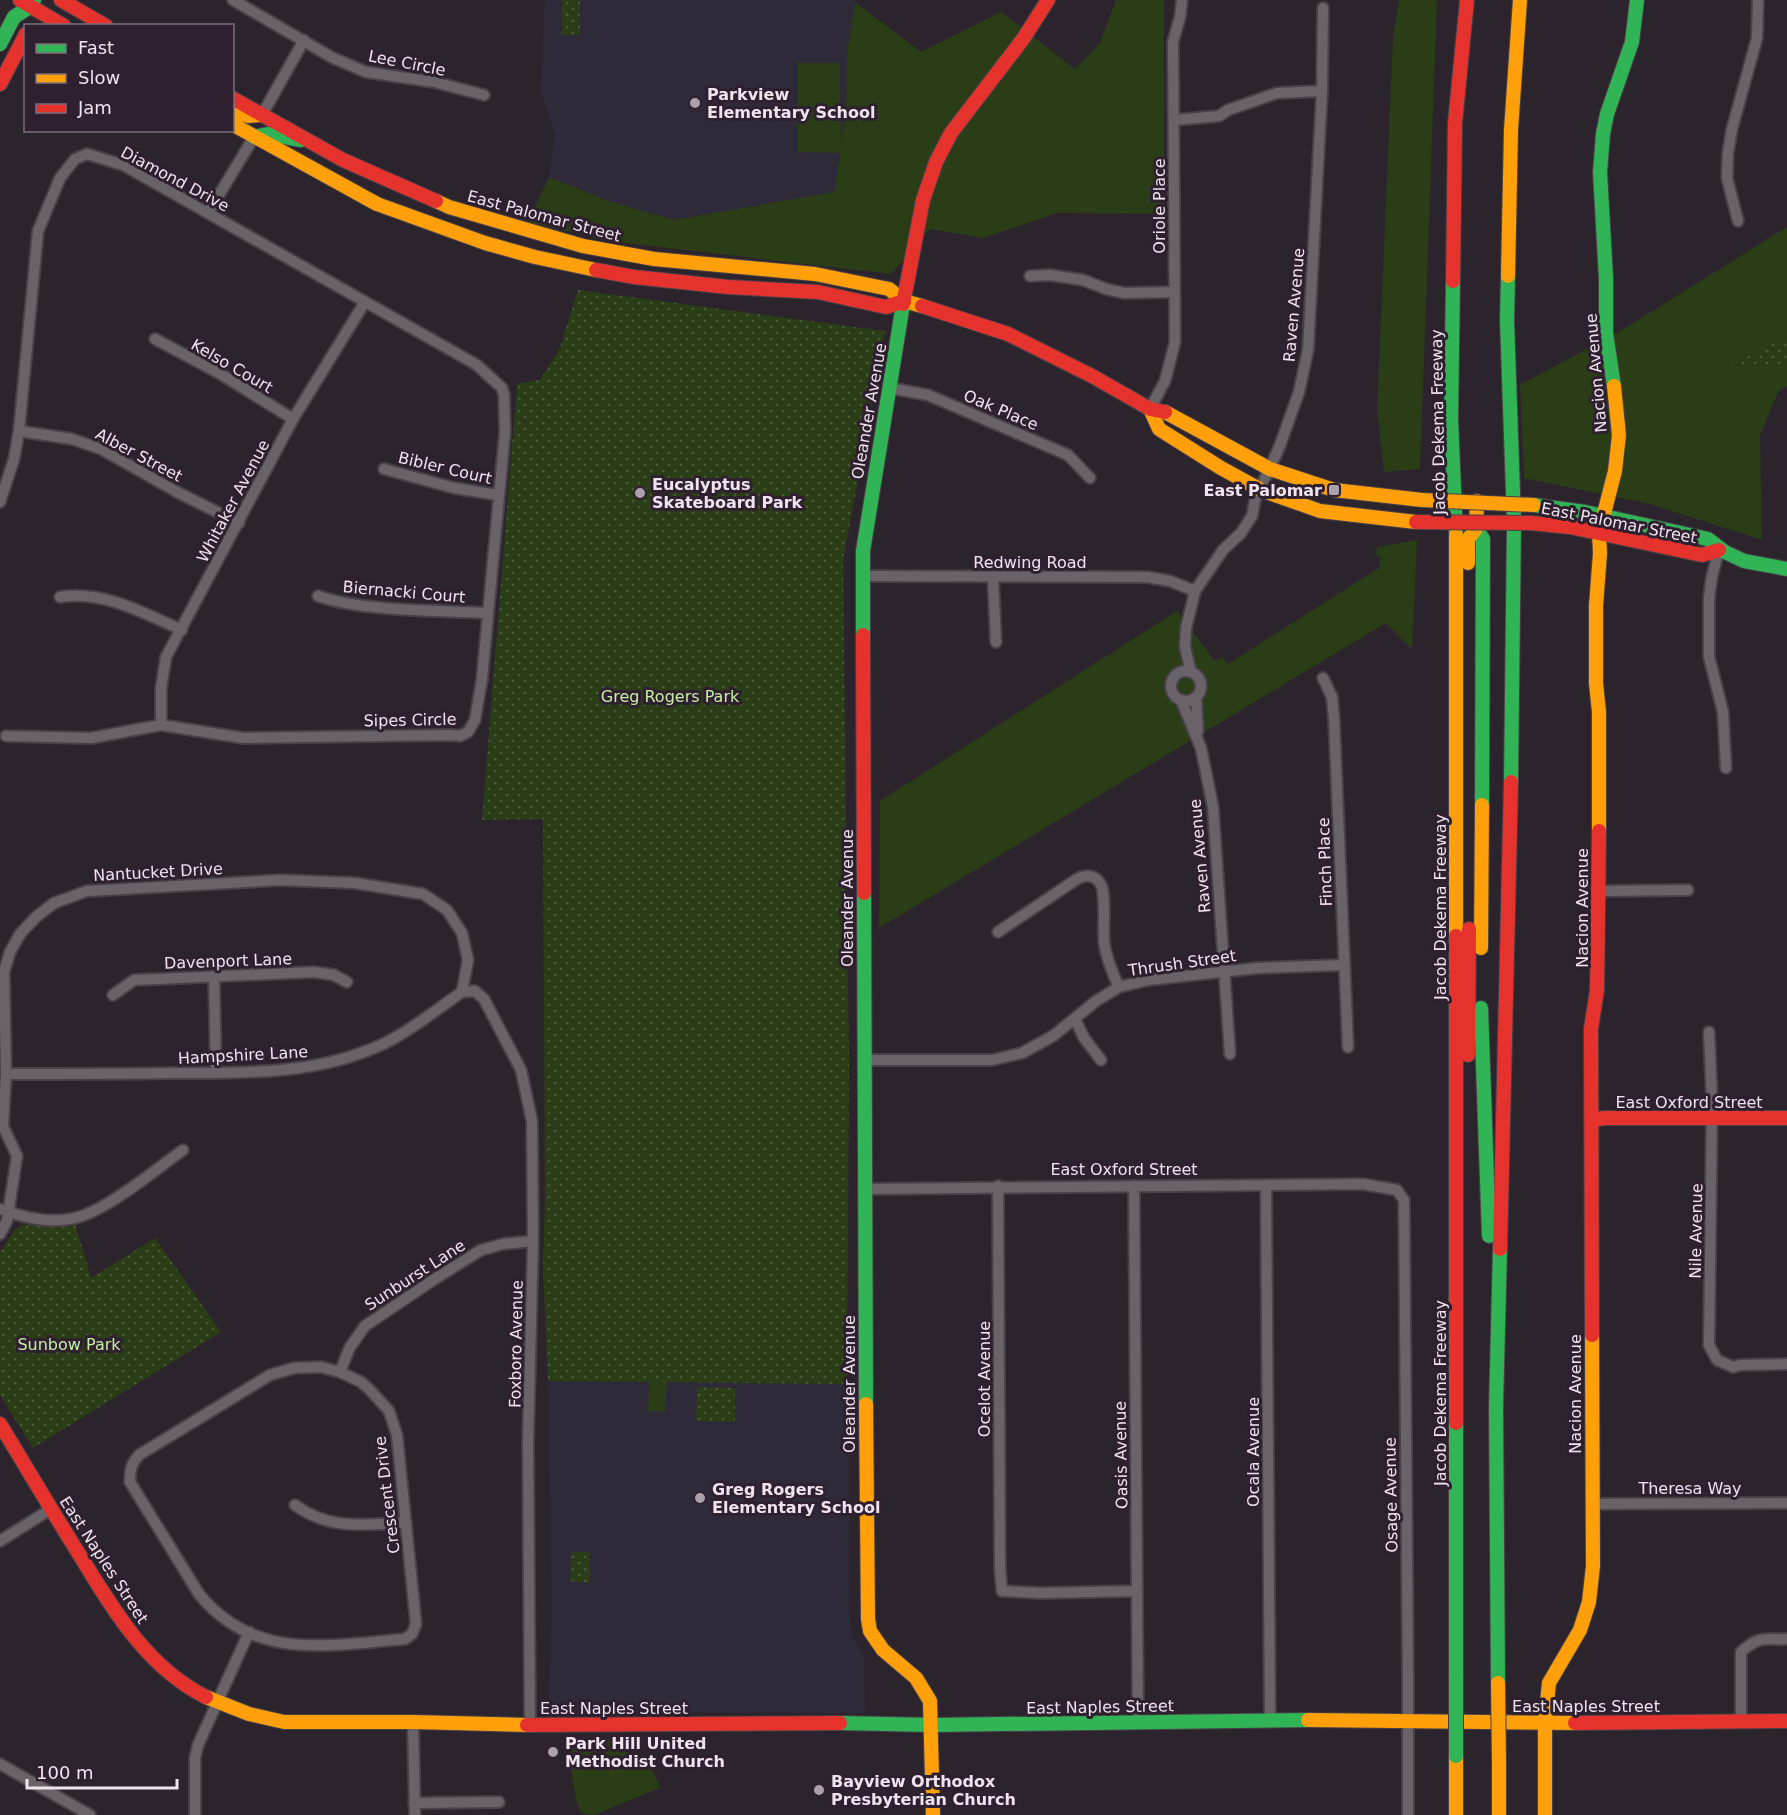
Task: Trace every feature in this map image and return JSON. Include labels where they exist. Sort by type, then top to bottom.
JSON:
[{"type":"main road","points":[[62,0],[103,24]]},
{"type":"main road","name":"Oleander Avenue","points":[[933,1815],[930,1701],[921,1685],[883,1650],[870,1631],[868,1619],[864,1189],[863,550],[923,200],[936,162],[951,133],[1023,39],[1048,0]]},
{"type":"main road","name":"Jacob Dekema Freeway","points":[[1456,1815],[1456,508],[1451,419],[1455,123],[1467,0]]},
{"type":"main road","points":[[1496,1407],[1510,845],[1513,557],[1507,320],[1511,130],[1520,0]]},
{"type":"main road","name":"Nacion Avenue","points":[[1545,1815],[1545,1722],[1549,1683],[1580,1630],[1589,1602],[1593,1566],[1591,1029],[1597,990],[1599,891],[1599,712],[1596,694],[1596,606],[1600,553],[1599,533],[1615,471],[1619,435],[1606,333],[1606,278],[1600,172],[1602,140],[1607,114],[1632,42],[1637,0]]},
{"type":"main road","points":[[28,2],[29,24]]},
{"type":"main road","points":[[28,2],[61,24]]},
{"type":"main road","points":[[0,44],[14,17],[28,2]]},
{"type":"main road","points":[[0,84],[24,38]]},
{"type":"main road","name":"East Palomar Street","points":[[234,99],[343,160],[449,207],[579,245],[654,259],[815,274],[889,289],[904,301],[1008,334],[1092,376],[1150,409],[1168,413],[1270,470],[1335,489],[1422,500],[1534,505],[1604,516],[1708,539],[1719,550],[1759,566],[1787,569]]},
{"type":"main road","points":[[234,112],[248,116],[262,115]]},
{"type":"main road","name":"East Palomar Street","points":[[234,125],[377,204],[485,243],[552,261],[634,277],[728,287],[818,292],[886,307],[904,301]]},
{"type":"main road","points":[[254,137],[268,134],[310,141]]},
{"type":"main road","points":[[552,261],[571,255],[579,245]]},
{"type":"main road","name":"East Palomar Street","points":[[1150,409],[1159,429],[1221,468],[1261,490],[1320,511],[1416,522],[1476,525],[1531,523],[1570,527],[1702,555],[1719,550]]},
{"type":"main road","points":[[1477,501],[1476,525],[1468,539],[1474,672],[1481,1017],[1496,1407],[1499,1815]]},
{"type":"main road","points":[[1456,1683],[1474,672]]},
{"type":"main road","name":"East Oxford Street","points":[[1592,1120],[1787,1118]]},
{"type":"main road","name":"East Naples Street","points":[[0,1424],[122,1621],[156,1663],[217,1704],[284,1722],[530,1725],[864,1723],[932,1725],[1270,1720],[1787,1721]]},
{"type":"street","name":"Lee Circle","points":[[233,0],[333,58],[366,72],[434,82],[484,95]]},
{"type":"street","name":"Oriole Place","points":[[1150,409],[1165,381],[1175,342],[1173,42],[1182,0]]},
{"type":"street","points":[[1738,221],[1728,183],[1728,153],[1732,129],[1757,38],[1758,0]]},
{"type":"street","name":"Raven Avenue","points":[[1191,672],[1185,647],[1186,628],[1195,591],[1223,550],[1241,533],[1252,516],[1255,500],[1270,470],[1299,392],[1308,350],[1322,91],[1323,8]]},
{"type":"street","points":[[262,115],[304,40]]},
{"type":"street","points":[[1174,120],[1219,116],[1228,110],[1277,93],[1322,91]]},
{"type":"street","points":[[208,213],[254,137]]},
{"type":"street","name":"Diamond Drive","points":[[0,502],[14,459],[19,431],[38,231],[60,178],[75,159],[87,154],[123,165],[477,365],[502,388]]},
{"type":"street","points":[[1030,276],[1050,275],[1083,280],[1124,293],[1174,292]]},
{"type":"street","name":"Whitaker Avenue","points":[[161,725],[160,688],[166,657],[293,419],[365,302]]},
{"type":"street","name":"Kelso Court","points":[[156,339],[293,419]]},
{"type":"street","name":"Sipes Circle","points":[[6,736],[91,738],[161,725],[243,738],[460,736],[468,732],[475,720],[482,679],[505,432],[502,388]]},
{"type":"street","name":"Oak Place","points":[[890,388],[928,395],[1068,455],[1090,478]]},
{"type":"street","name":"Alber Street","points":[[19,431],[72,439],[101,449],[177,492],[239,523]]},
{"type":"street","name":"Bibler Court","points":[[384,469],[454,488],[498,495]]},
{"type":"street","points":[[1719,550],[1709,598],[1709,657],[1723,712],[1726,768]]},
{"type":"street","name":"Redwing Road","points":[[863,576],[1147,577],[1170,581],[1195,591]]},
{"type":"street","points":[[993,578],[996,642]]},
{"type":"street","points":[[60,597],[75,595],[112,600],[182,630]]},
{"type":"street","name":"Biernacki Court","points":[[318,596],[337,602],[366,606],[488,613]]},
{"type":"street","name":"Raven Avenue","points":[[1175,675],[1185,647]]},
{"type":"street","points":[[1184,671],[1191,672],[1200,681],[1200,691],[1190,700],[1176,698],[1171,689],[1172,680],[1175,675],[1184,671]]},
{"type":"street","name":"Finch Place","points":[[1323,678],[1332,697],[1334,719],[1348,1047]]},
{"type":"street","name":"Raven Avenue","points":[[1196,697],[1198,740]]},
{"type":"street","name":"Raven Avenue","points":[[1181,700],[1198,740],[1213,807],[1230,1054]]},
{"type":"street","points":[[998,932],[1077,879],[1086,876],[1094,877],[1100,882],[1103,891],[1108,963],[1119,987]]},
{"type":"street","name":"Nantucket Drive","points":[[4,1210],[17,1156],[3,1126],[6,1074],[4,972],[10,952],[27,925],[45,909],[65,898],[87,891],[281,880],[355,883],[423,894],[447,910],[462,933],[468,960],[462,992]]},
{"type":"street","points":[[1599,891],[1688,890]]},
{"type":"street","name":"Thrush Street","points":[[864,1060],[992,1060],[1022,1053],[1053,1036],[1096,1001],[1119,987],[1148,980],[1225,971],[1344,965]]},
{"type":"street","name":"Davenport Lane","points":[[113,995],[134,980],[314,972],[334,975],[347,982]]},
{"type":"street","points":[[214,976],[216,1073]]},
{"type":"street","name":"Foxboro Avenue","points":[[462,992],[475,991],[484,999],[521,1070],[532,1121],[533,1241],[528,1441],[530,1725]]},
{"type":"street","name":"Hampshire Lane","points":[[6,1074],[216,1073],[306,1068],[334,1063],[372,1050],[433,1014],[462,992]]},
{"type":"street","points":[[1075,1019],[1084,1038],[1101,1060]]},
{"type":"street","name":"Nile Avenue","points":[[1709,1032],[1712,1118],[1709,1345],[1717,1360],[1732,1367],[1787,1364]]},
{"type":"street","points":[[4,1210],[28,1218],[60,1220],[81,1216],[102,1207],[183,1150]]},
{"type":"street","name":"East Oxford Street","points":[[864,1189],[1363,1184],[1384,1187]]},
{"type":"street","name":"Ocala Avenue","points":[[1266,1185],[1270,1720]]},
{"type":"street","name":"Ocelot Avenue","points":[[998,1186],[1000,1572],[1002,1591],[1040,1593],[1137,1591]]},
{"type":"street","name":"Oasis Avenue","points":[[1134,1186],[1138,1723]]},
{"type":"street","name":"Osage Avenue","points":[[1384,1187],[1397,1190],[1404,1200],[1408,1815]]},
{"type":"street","points":[[0,1234],[7,1221],[4,1210]]},
{"type":"street","name":"Sunburst Lane","points":[[340,1372],[350,1347],[365,1326],[481,1250],[503,1244],[533,1241]]},
{"type":"street","name":"Crescent Drive","points":[[321,1367],[340,1372],[361,1382],[389,1411],[397,1435],[416,1624],[412,1634],[405,1639],[299,1646],[278,1643],[249,1632],[221,1616],[199,1594],[130,1482],[132,1462],[139,1455],[270,1375],[294,1368],[321,1367]]},
{"type":"street","name":"Theresa Way","points":[[1592,1504],[1787,1503]]},
{"type":"street","points":[[295,1505],[305,1512],[330,1522],[351,1525],[406,1523]]},
{"type":"street","points":[[0,1541],[51,1509]]},
{"type":"street","points":[[195,1815],[195,1758],[198,1745],[249,1632]]},
{"type":"street","points":[[1741,1722],[1742,1652],[1754,1641],[1762,1638],[1787,1639]]},
{"type":"street","points":[[413,1722],[414,1815]]},
{"type":"street","points":[[0,1764],[90,1815]]},
{"type":"street","points":[[414,1803],[499,1802]]},
{"type":"shaded area","name":"Parkview Elementary School","points":[[545,0],[855,0],[847,53],[846,113],[834,192],[674,220],[609,201],[549,177],[555,134],[541,92]]},
{"type":"shaded area","name":"Greg Rogers Elementary School","points":[[548,1381],[847,1384],[850,1391],[849,1610],[852,1634],[864,1656],[865,1713],[559,1712],[549,1702],[552,1606]]},
{"type":"green space","points":[[562,0],[580,0],[580,35],[562,35]]},
{"type":"green space","points":[[1116,0],[1164,0],[1164,214],[1056,213],[984,238],[930,229],[891,274],[608,241],[528,222],[549,177],[609,201],[674,220],[834,192],[840,153],[798,152],[798,63],[840,63],[841,144],[846,113],[847,53],[855,2],[921,52],[1001,12],[1075,69],[1100,43]]},
{"type":"green space","points":[[1399,0],[1437,0],[1420,469],[1384,472],[1377,410],[1393,37]]},
{"type":"green space","points":[[1787,227],[1787,337],[1732,364],[1787,366],[1787,386],[1778,392],[1760,435],[1762,540],[1650,504],[1524,478],[1520,385],[1622,330]]},
{"type":"green space","name":"Greg Rogers Park","points":[[578,290],[885,331],[843,561],[849,1063],[847,1384],[548,1381],[543,1268],[545,1197],[543,819],[482,820],[517,384],[540,380],[560,348]]},
{"type":"green space","points":[[1787,337],[1787,366],[1730,364]]},
{"type":"green space","points":[[1417,540],[1412,649],[1386,623],[879,928],[880,801],[1177,611],[1215,661],[1222,657],[1228,664],[1379,568],[1380,557],[1376,556],[1377,547]]},
{"type":"green space","name":"Sunbow Park","points":[[75,1224],[91,1278],[155,1238],[221,1332],[33,1448],[0,1395],[0,1252],[21,1225]]},
{"type":"green space","points":[[649,1379],[667,1379],[665,1412],[648,1411]]},
{"type":"green space","points":[[697,1387],[735,1388],[735,1422],[696,1421]]},
{"type":"green space","points":[[573,1552],[590,1552],[590,1583],[570,1581]]},
{"type":"green space","points":[[615,1738],[631,1747],[643,1758],[653,1771],[660,1788],[594,1815],[581,1813],[576,1800],[567,1743]]},
{"type":"traffic: fast","points":[[0,44],[14,17],[31,6],[34,0]]},
{"type":"traffic: fast","points":[[1614,386],[1606,333],[1606,278],[1600,172],[1607,114],[1632,42],[1637,0]]},
{"type":"traffic: fast","points":[[254,137],[268,134],[301,140]]},
{"type":"traffic: fast","points":[[1508,276],[1507,320],[1514,521],[1511,782]]},
{"type":"traffic: fast","points":[[1453,281],[1451,419],[1456,535]]},
{"type":"traffic: fast","points":[[863,635],[863,551],[903,304]]},
{"type":"traffic: fast","points":[[1534,505],[1585,512],[1708,539],[1725,552],[1744,561],[1787,569]]},
{"type":"traffic: fast","points":[[1476,529],[1483,539],[1482,805]]},
{"type":"traffic: fast","points":[[864,893],[866,1404]]},
{"type":"traffic: fast","points":[[1481,1008],[1489,1236]]},
{"type":"traffic: fast","points":[[1498,1683],[1496,1407],[1500,1249]]},
{"type":"traffic: fast","points":[[1456,1423],[1456,1683]]},
{"type":"traffic: fast","points":[[1456,1683],[1456,1756]]},
{"type":"traffic: fast","points":[[840,1723],[932,1725],[1308,1720]]},
{"type":"traffic: slow","points":[[1508,276],[1511,130],[1520,0]]},
{"type":"traffic: slow","points":[[234,112],[248,116],[259,115]]},
{"type":"traffic: slow","points":[[234,125],[377,204],[485,243],[596,270]]},
{"type":"traffic: slow","points":[[436,201],[449,207],[583,246],[654,259],[815,274],[889,289],[904,301],[922,306]]},
{"type":"traffic: slow","points":[[1599,831],[1596,606],[1600,553],[1599,533],[1615,471],[1619,435],[1614,386]]},
{"type":"traffic: slow","points":[[1150,409],[1159,429],[1261,490],[1320,511],[1416,522]]},
{"type":"traffic: slow","points":[[1165,412],[1270,469],[1334,490],[1422,500]]},
{"type":"traffic: slow","points":[[1422,500],[1534,505]]},
{"type":"traffic: slow","points":[[1468,563],[1468,539],[1476,529],[1477,501]]},
{"type":"traffic: slow","points":[[1456,535],[1456,936]]},
{"type":"traffic: slow","points":[[1481,948],[1482,805]]},
{"type":"traffic: slow","points":[[1545,1815],[1545,1722],[1549,1683],[1580,1630],[1589,1602],[1593,1566],[1592,1335]]},
{"type":"traffic: slow","points":[[866,1404],[868,1619],[870,1631],[883,1650],[916,1678],[930,1701],[933,1815]]},
{"type":"traffic: slow","points":[[1498,1683],[1499,1760]]},
{"type":"traffic: slow","points":[[206,1697],[249,1714],[284,1722],[527,1725]]},
{"type":"traffic: slow","points":[[1308,1720],[1575,1723]]},
{"type":"traffic: slow","points":[[1456,1756],[1456,1815]]},
{"type":"traffic: slow","points":[[1499,1760],[1499,1815]]},
{"type":"traffic: jam","points":[[20,0],[61,24]]},
{"type":"traffic: jam","points":[[61,0],[103,24]]},
{"type":"traffic: jam","points":[[903,304],[923,200],[936,162],[951,133],[1023,39],[1048,0]]},
{"type":"traffic: jam","points":[[1453,281],[1455,123],[1467,0]]},
{"type":"traffic: jam","points":[[0,84],[24,38]]},
{"type":"traffic: jam","points":[[234,99],[343,160],[436,201]]},
{"type":"traffic: jam","points":[[596,270],[634,277],[728,287],[818,292],[886,307],[904,301]]},
{"type":"traffic: jam","points":[[922,306],[1008,334],[1092,376],[1150,409],[1165,412]]},
{"type":"traffic: jam","points":[[1416,522],[1531,523]]},
{"type":"traffic: jam","points":[[1531,523],[1570,527],[1702,555],[1719,550]]},
{"type":"traffic: jam","points":[[863,635],[864,893]]},
{"type":"traffic: jam","points":[[1500,1249],[1511,782]]},
{"type":"traffic: jam","points":[[1592,1335],[1591,1029],[1597,990],[1599,831]]},
{"type":"traffic: jam","points":[[1468,1055],[1469,929]]},
{"type":"traffic: jam","points":[[1456,936],[1456,1423]]},
{"type":"traffic: jam","points":[[1592,1120],[1604,1118],[1787,1118]]},
{"type":"traffic: jam","points":[[0,1424],[118,1616],[148,1653],[166,1670],[206,1697]]},
{"type":"traffic: jam","points":[[1575,1723],[1787,1721]]},
{"type":"traffic: jam","points":[[527,1725],[840,1723]]},
{"type":"place","name":"Parkview Elementary School","points":[[695,103]]},
{"type":"place","name":"East Palomar","points":[[1334,490]]},
{"type":"place","name":"Eucalyptus Skateboard Park","points":[[640,493]]},
{"type":"place","name":"Greg Rogers Elementary School","points":[[700,1498]]},
{"type":"place","name":"Park Hill United Methodist Church","points":[[553,1752]]},
{"type":"place","name":"Bayview Orthodox Presbyterian Church","points":[[819,1790]]}]
